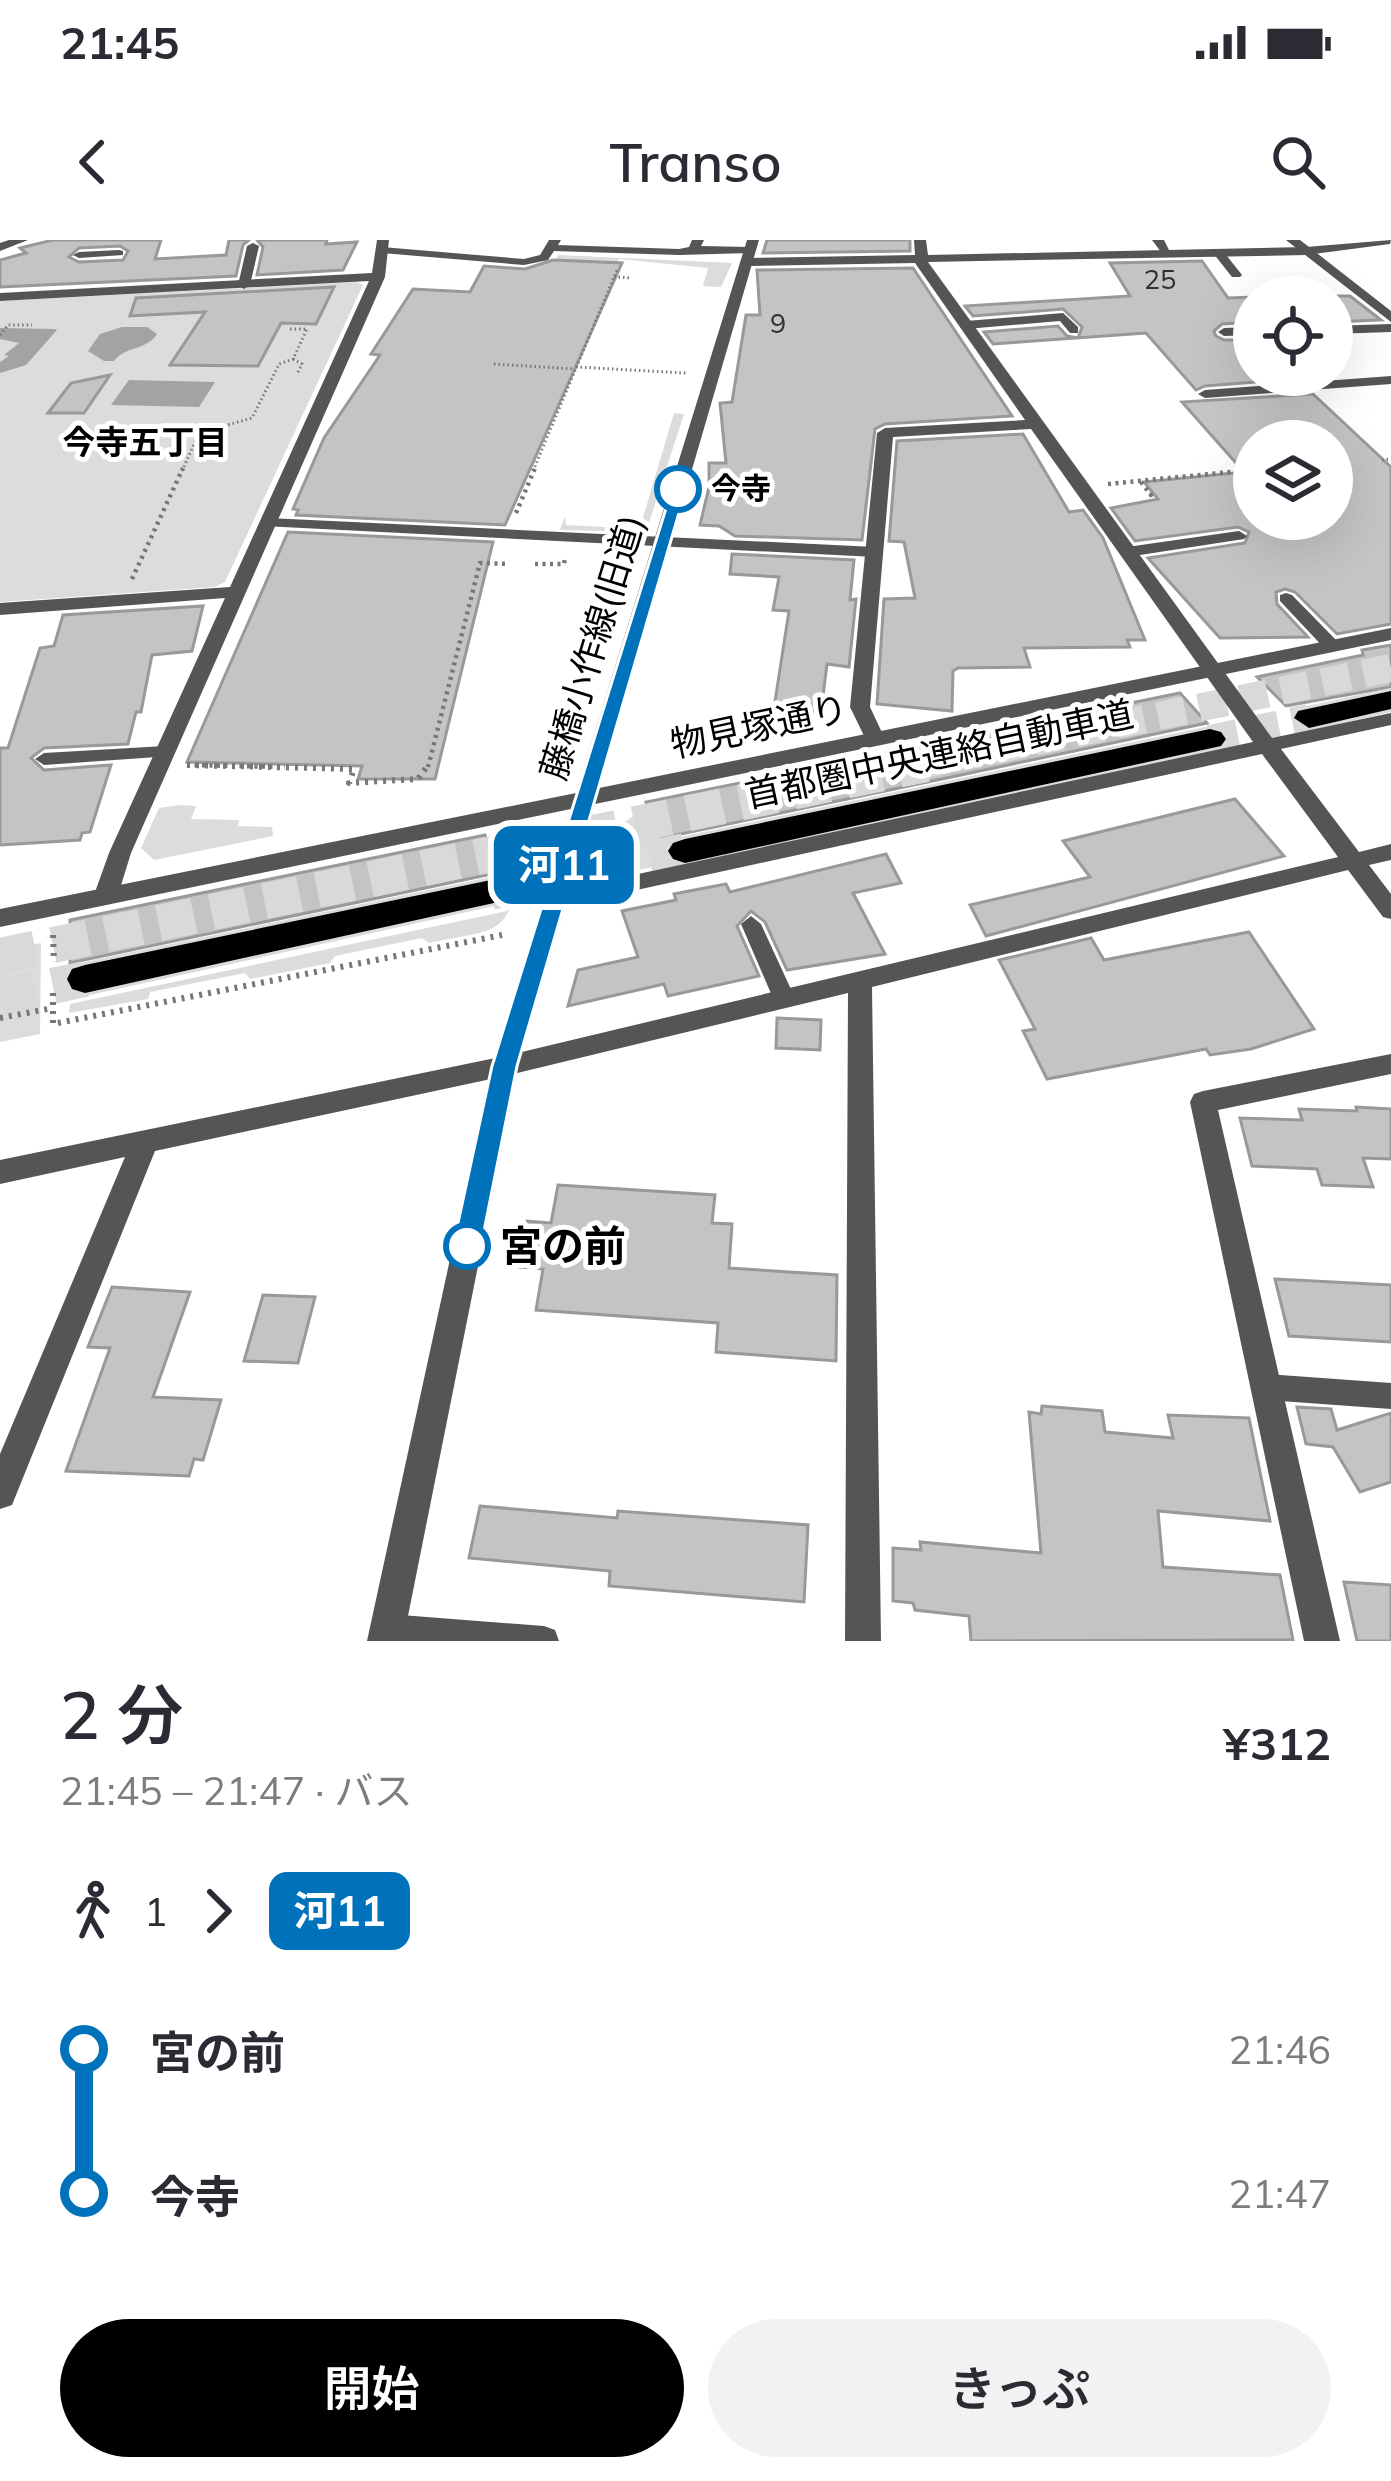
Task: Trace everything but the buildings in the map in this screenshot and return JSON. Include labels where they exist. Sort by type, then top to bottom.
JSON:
[{"type":"highway","points":[[1309,718],[1391,700]]},
{"type":"highway","name":"首都圏中央連絡自動車道","points":[[685,851],[1210,739]]},
{"type":"highway","points":[[85,979],[491,892]]},
{"type":"street","points":[[1292,240],[1391,318]]},
{"type":"street","points":[[750,251],[1168,254],[1306,251],[1390,240]]},
{"type":"street","points":[[106,895],[378,277],[382,245]]},
{"type":"street","points":[[919,250],[1080,487],[1391,911]]},
{"type":"street","name":"藤橋小作線(旧道)","points":[[386,1635],[505,1066],[750,251]]},
{"type":"street","points":[[0,297],[378,277]]},
{"type":"street","points":[[875,739],[860,707],[885,433],[1036,424]]},
{"type":"street","points":[[0,609],[237,592]]},
{"type":"street","name":"物見塚通り","points":[[0,918],[1391,634]]},
{"type":"street","points":[[554,900],[1391,718]]},
{"type":"street","points":[[0,1172],[505,1066],[1391,852]]},
{"type":"street","points":[[860,980],[863,1641]]},
{"type":"street","points":[[1322,1641],[1203,1102],[1391,1064]]},
{"type":"street","points":[[0,1493],[15,1421],[146,1140]]},
{"type":"lane","points":[[98,254],[104,240]]},
{"type":"lane","points":[[1158,240],[1168,254]]},
{"type":"lane","points":[[382,245],[524,262],[544,258],[552,244],[696,244],[750,251]]},
{"type":"lane","points":[[244,285],[254,246]]},
{"type":"lane","points":[[80,256],[118,253]]},
{"type":"lane","points":[[1219,253],[1236,275]]},
{"type":"lane","points":[[966,325],[1064,317],[1075,330]]},
{"type":"lane","points":[[1353,329],[1391,328]]},
{"type":"lane","points":[[1224,332],[1233,332]]},
{"type":"lane","points":[[1205,394],[1228,387],[1391,380]]},
{"type":"lane","points":[[268,523],[875,553]]},
{"type":"lane","points":[[1127,552],[1233,537]]},
{"type":"lane","points":[[1286,598],[1332,646]]},
{"type":"lane","points":[[44,759],[170,758]]},
{"type":"lane","points":[[751,924],[784,998]]},
{"type":"lane","points":[[1266,1388],[1391,1396]]},
{"type":"lane","points":[[386,1635],[544,1641]]},
{"type":"path","points":[[507,534],[614,277],[632,278]]},
{"type":"path","points":[[0,335],[8,325],[32,325]]},
{"type":"path","points":[[130,584],[199,433],[252,418],[279,364],[293,358],[307,329],[286,329]]},
{"type":"path","points":[[293,358],[302,364],[298,374]]},
{"type":"path","points":[[494,364],[697,374]]},
{"type":"path","points":[[1382,460],[1391,459]]},
{"type":"path","points":[[1080,487],[1233,472]]},
{"type":"path","points":[[1140,481],[1151,495],[1147,495]]},
{"type":"path","points":[[535,564],[564,564],[565,558]]},
{"type":"path","points":[[170,758],[354,769],[349,783],[418,779],[427,771],[480,563],[508,563]]},
{"type":"path","points":[[0,1018],[53,1008]]},
{"type":"shaded area","points":[[558,255],[732,263],[721,287],[703,286],[708,268],[619,259],[617,263],[555,260]]},
{"type":"shaded area","points":[[363,285],[225,582],[215,587],[0,602],[0,301]]},
{"type":"shaded area","points":[[122,327],[147,327],[157,334],[114,361],[88,351],[100,334]]},
{"type":"shaded area","points":[[0,328],[57,330],[26,365],[0,373],[0,362],[9,356],[4,355],[19,343],[0,339]]},
{"type":"shaded area","points":[[129,380],[215,382],[199,407],[111,405]]},
{"type":"shaded area","points":[[674,413],[684,414],[646,532],[560,530],[565,516],[566,525],[623,528],[626,520],[642,521]]},
{"type":"shaded area","points":[[196,806],[191,819],[239,820],[238,826],[272,827],[273,836],[154,860],[141,848],[159,808]]},
{"type":"shaded area","points":[[647,806],[673,863],[623,873],[604,862],[612,831]]},
{"type":"shaded area","points":[[491,836],[527,859],[506,916],[489,930],[429,943],[422,938],[335,956],[330,963],[250,979],[245,973],[150,992],[148,999],[69,1013],[70,1004],[507,911],[486,838]]},
{"type":"shaded area","points":[[41,943],[40,1034],[0,1042],[0,951]]},
{"type":"tunnel","points":[[911,767],[1391,668]]},
{"type":"tunnel","points":[[1210,739],[1309,718]]},
{"type":"tunnel","points":[[0,956],[926,764]]},
{"type":"tunnel","points":[[491,892],[685,851]]},
{"type":"tunnel","points":[[0,997],[85,979]]},
{"type":"bus line","name":"河11","points":[[467,1246],[505,1066],[678,489]]},
{"type":"place","name":"今寺","points":[[678,489]]},
{"type":"place","name":"宮の前","points":[[467,1246]]},
{"type":"district","name":"今寺五丁目","points":[[145,442]]}]
